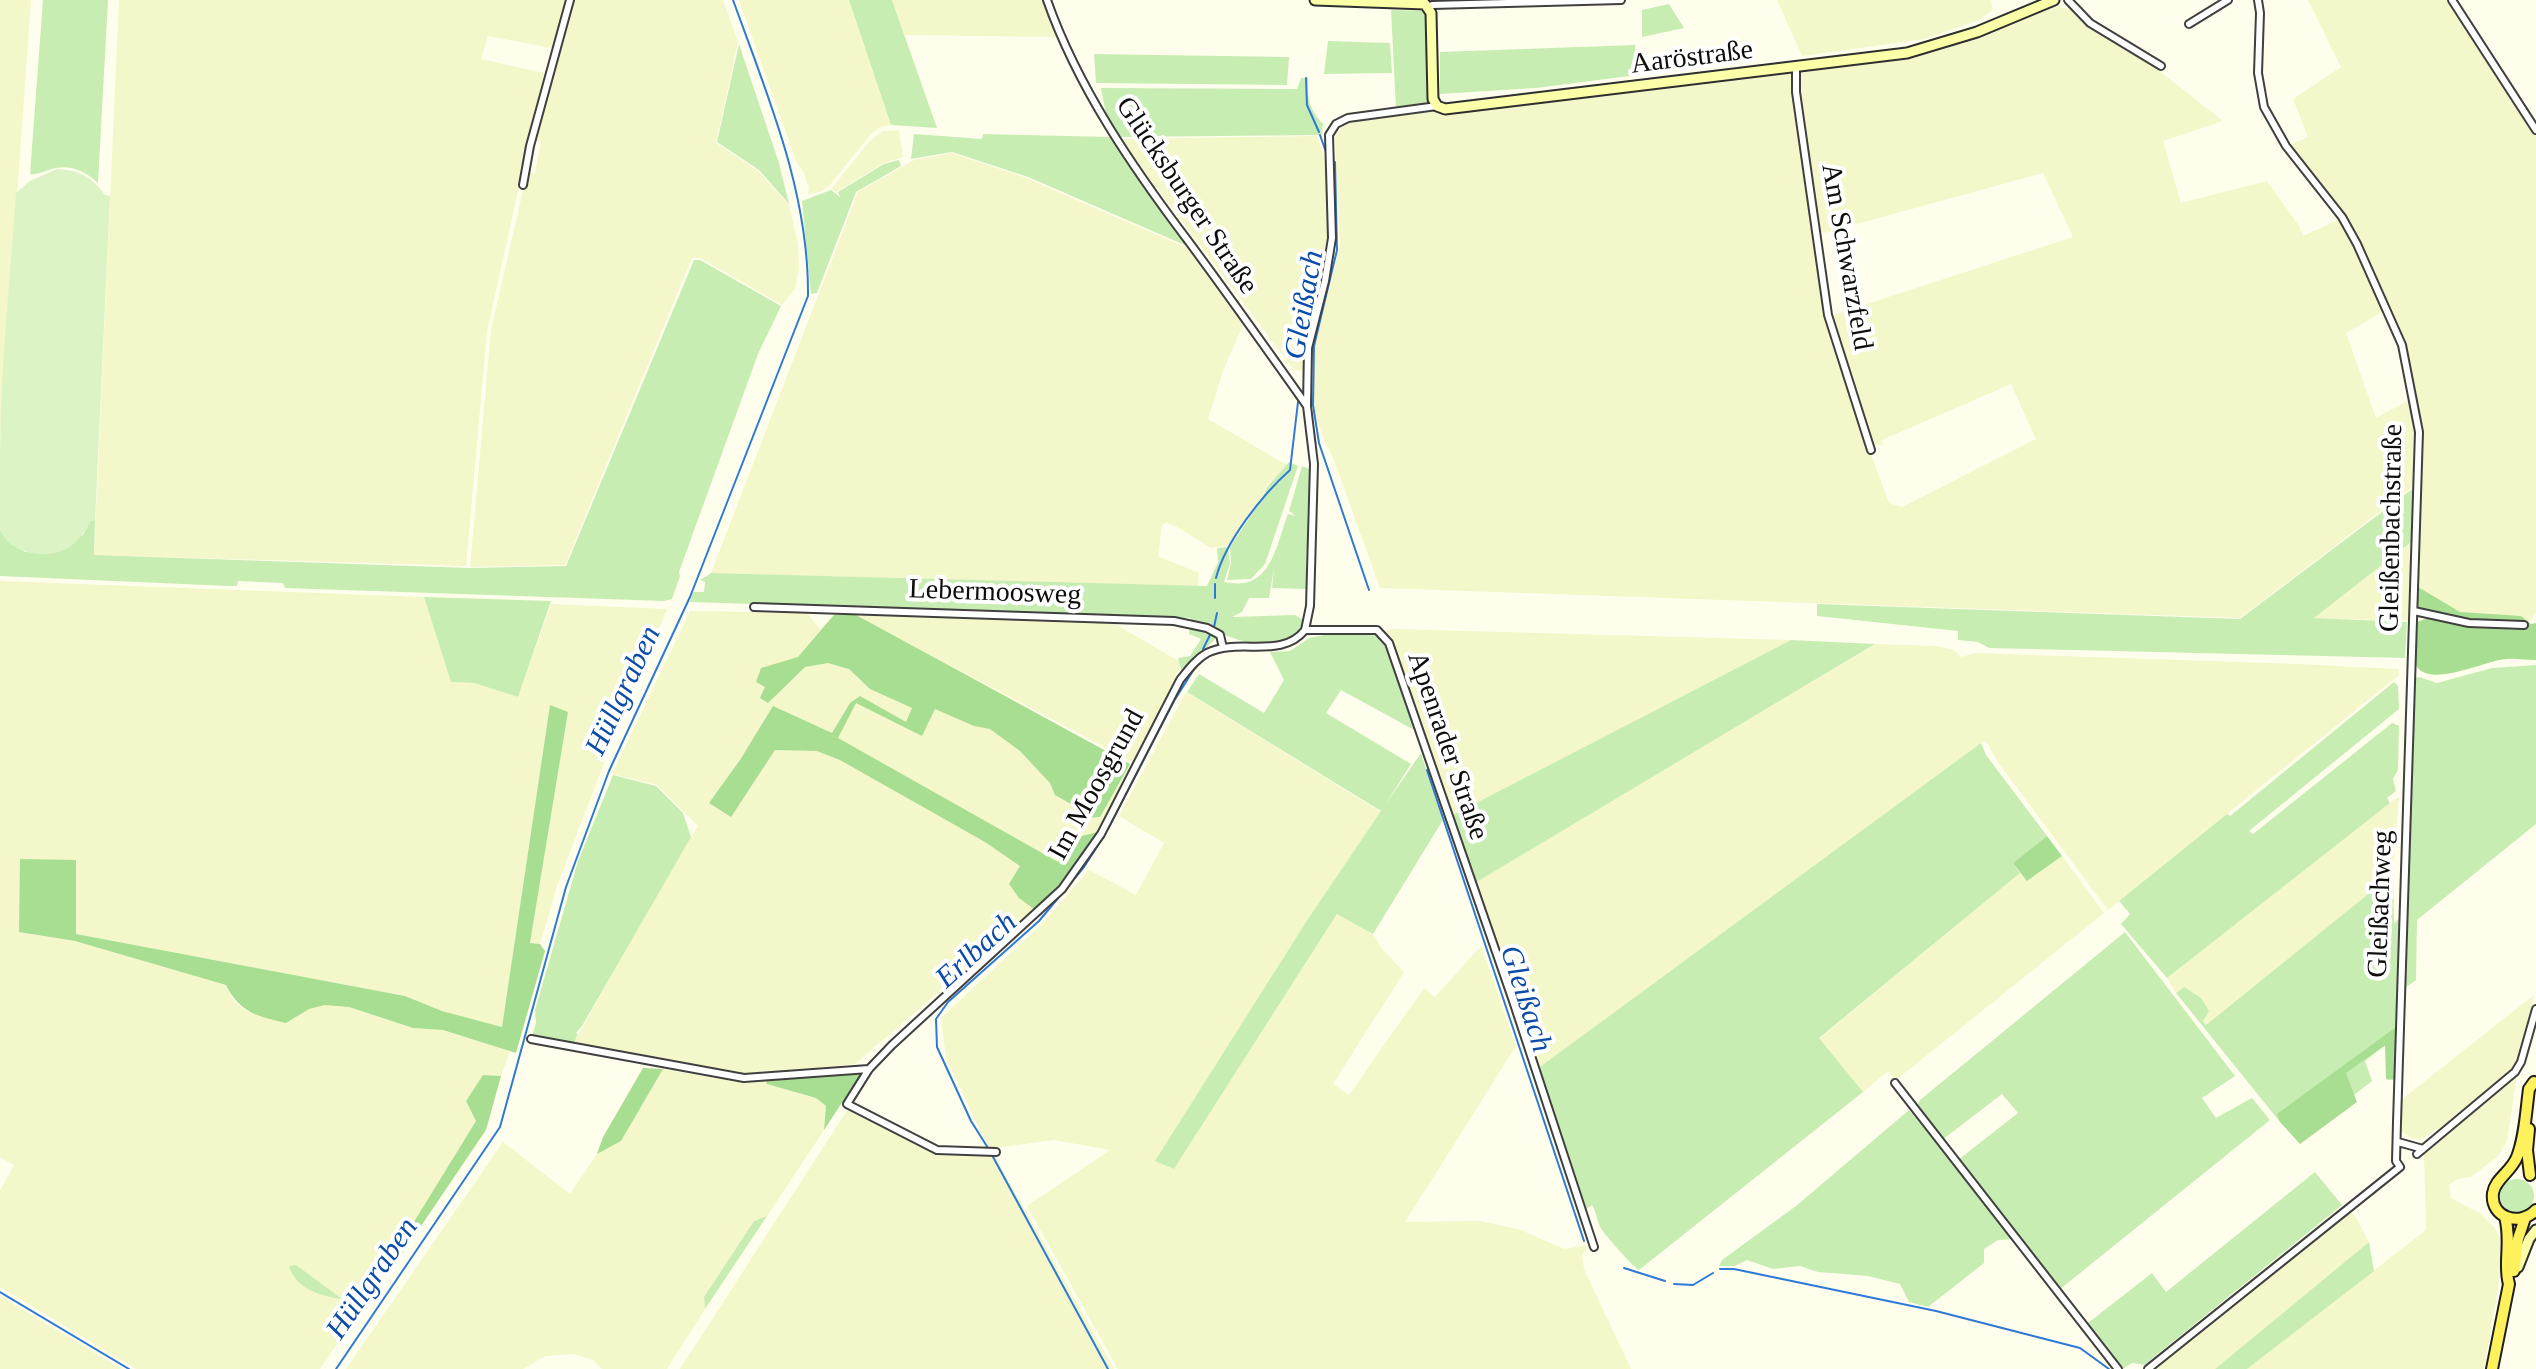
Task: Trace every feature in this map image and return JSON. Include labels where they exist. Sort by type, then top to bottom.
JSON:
[{"type":"main road","points":[[2533,1178],[2527,1150],[2536,1070]]},
{"type":"main road","points":[[2509,1173],[2517,1157],[2529,1089],[2534,1082]]},
{"type":"main road","points":[[2511,1281],[2507,1277],[2510,1239],[2505,1217],[2494,1203],[2493,1194],[2501,1178],[2509,1173],[2523,1172],[2533,1178]]},
{"type":"main road","points":[[2505,1217],[2515,1220],[2525,1218],[2536,1210]]},
{"type":"main road","points":[[2492,1369],[2525,1218]]},
{"type":"street","points":[[523,185],[530,146],[570,0]]},
{"type":"street","name":"Glücksburger Straße","points":[[1047,0],[1085,83],[1150,192],[1307,406]]},
{"type":"street","points":[[1315,0],[1418,2],[1429,7],[1621,0]]},
{"type":"street","points":[[2068,0],[2090,23],[2161,66]]},
{"type":"street","points":[[2189,24],[2228,0]]},
{"type":"street","name":"Gleißenbachstraße","points":[[2258,0],[2258,73],[2264,107],[2286,146],[2349,229],[2402,345],[2419,432],[2411,667]]},
{"type":"street","points":[[2452,0],[2536,130]]},
{"type":"street","name":"Aaröstraße","points":[[1307,406],[1308,348],[1332,238],[1329,135],[1334,126],[1344,120],[1437,106],[1445,109],[1525,100],[1925,49],[2053,1]]},
{"type":"street","points":[[1429,7],[1433,99],[1437,106]]},
{"type":"street","name":"Am Schwarzfeld","points":[[1796,67],[1796,92],[1828,315],[1871,450]]},
{"type":"street","points":[[1305,630],[1310,606],[1314,464],[1307,406]]},
{"type":"street","name":"Lebermoosweg","points":[[754,607],[1174,621],[1220,635],[1223,648]]},
{"type":"street","points":[[2414,611],[2469,623],[2524,625]]},
{"type":"street","name":"Im Moosgrund","points":[[996,1152],[937,1150],[847,1104],[869,1069],[1062,889],[1101,834],[1180,680],[1196,660],[1223,648],[1281,645],[1296,640],[1305,630]]},
{"type":"street","name":"Apenrader Straße","points":[[1305,630],[1377,630],[1389,643],[1594,1247]]},
{"type":"street","name":"Gleißachweg","points":[[2148,1369],[2400,1167],[2396,1161],[2411,667]]},
{"type":"street","points":[[2398,1142],[2420,1151],[2515,1072],[2521,1062],[2536,1009]]},
{"type":"street","points":[[531,1039],[744,1078],[869,1069]]},
{"type":"street","points":[[1895,1083],[2118,1369]]},
{"type":"street","points":[[2511,1281],[2525,1246],[2536,1230]]},
{"type":"green space","points":[[0,0],[31,0],[0,434]]},
{"type":"green space","points":[[43,0],[108,0],[98,183],[84,173],[68,168],[30,174]]},
{"type":"green space","points":[[119,0],[570,0],[556,49],[488,36],[481,59],[544,73],[487,331],[466,566],[94,555]]},
{"type":"green space","points":[[572,0],[723,0],[738,42],[716,143],[758,171],[789,205],[798,244],[799,268],[795,289],[782,305],[700,258],[692,258],[565,565],[470,567],[491,330],[527,173],[535,173],[541,141],[534,141]]},
{"type":"green space","points":[[739,0],[849,0],[891,125],[871,134],[829,186],[820,192],[808,194],[804,173],[796,161]]},
{"type":"green space","points":[[849,0],[892,0],[937,128],[891,125]]},
{"type":"green space","points":[[892,0],[1042,0],[1059,37],[905,35]]},
{"type":"green space","points":[[1777,0],[1990,0],[1993,10],[1979,20],[1925,39],[1802,56]]},
{"type":"green space","points":[[2308,0],[2446,0],[2536,135],[2536,612],[2528,623],[2415,611],[2414,621],[2314,618],[2420,536],[2421,432],[2410,362],[2389,308],[2344,216],[2289,145],[2308,137],[2293,99],[2341,67]]},
{"type":"green space","points":[[1669,4],[1684,28],[1642,37],[1642,10]]},
{"type":"green space","points":[[2055,6],[2074,10],[2089,25],[2157,69],[2223,121],[2163,141],[2181,203],[2267,181],[2303,236],[2340,219],[2356,246],[2384,311],[2346,333],[2376,418],[2411,399],[2415,432],[2415,485],[2240,618],[1380,588],[1313,406],[1315,346],[1340,246],[1335,137],[1342,127],[1355,120],[1789,73],[1792,76],[1825,309],[1865,442],[1864,448],[1870,452],[1889,503],[1902,507],[2036,439],[2011,384],[1882,440],[1884,445],[1871,444],[1830,316],[2073,237],[2043,173],[1824,233],[1817,230],[1798,93],[1800,73],[1930,51]]},
{"type":"green space","points":[[1391,10],[1427,11],[1428,105],[1396,109]]},
{"type":"green space","points":[[1328,41],[1390,43],[1392,73],[1324,74]]},
{"type":"green space","points":[[739,44],[779,163],[789,204],[759,170],[717,142]]},
{"type":"green space","points":[[1635,45],[1637,75],[1536,88],[1440,94],[1440,52]]},
{"type":"green space","points":[[1094,54],[1289,57],[1287,85],[1096,83]]},
{"type":"green space","points":[[1301,78],[1308,78],[1310,103],[1323,124],[1322,135],[1118,137],[1106,114],[1101,88],[1297,89]]},
{"type":"green space","points":[[899,130],[903,157],[884,163],[836,192],[831,189],[869,142],[883,131]]},
{"type":"green space","points":[[914,134],[982,139],[983,134],[1110,137],[1187,246],[1028,177],[952,152],[911,159]]},
{"type":"green space","points":[[1317,136],[1327,166],[1330,237],[1322,254],[1323,281],[1307,335],[1305,371],[1294,370],[1120,139]]},
{"type":"green space","points":[[952,153],[1024,177],[1187,248],[1243,325],[1224,368],[1208,419],[1287,465],[1266,486],[1262,498],[1229,545],[1211,548],[1167,522],[1162,525],[1158,556],[1199,573],[1198,586],[711,573],[858,192],[914,160]]},
{"type":"green space","points":[[899,160],[901,166],[856,192],[817,293],[811,294],[802,201],[831,190],[840,197],[838,192],[884,164]]},
{"type":"green space","points":[[57,169],[85,176],[110,196],[95,521],[90,521],[79,539],[69,547],[43,554],[13,546],[0,528],[0,428],[16,193],[30,181]]},
{"type":"green space","points":[[694,260],[700,260],[781,306],[758,354],[672,599],[285,588],[283,583],[238,581],[237,586],[228,586],[0,576],[0,530],[11,544],[25,552],[83,535],[90,521],[95,521],[94,555],[470,568],[566,566]]},
{"type":"green space","points":[[1289,462],[1298,466],[1265,564],[1251,579],[1227,580],[1231,563],[1230,547],[1267,487]]},
{"type":"green space","points":[[1302,466],[1312,470],[1308,499],[1306,589],[1272,588],[1274,569],[1269,598],[1249,598],[1242,612],[1232,617],[1295,615],[1304,620],[1299,631],[1280,643],[1268,644],[1243,641],[1221,633],[1182,673],[1178,658],[1190,656],[1201,639],[1189,634],[1191,618],[690,602],[693,592],[704,592],[705,582],[700,580],[711,573],[1207,586],[1218,562],[1217,548],[1228,547],[1230,564],[1224,582],[1244,583],[1262,574],[1274,555],[1288,514],[1296,516],[1289,511]]},
{"type":"green space","points":[[2415,487],[2414,540],[2314,618],[2407,622],[2405,658],[1989,648],[1978,642],[1958,640],[1958,631],[1817,616],[1817,604],[2240,619]]},
{"type":"green space","points":[[0,581],[424,597],[451,682],[474,683],[518,697],[551,604],[667,609],[557,886],[540,944],[530,943],[568,712],[550,706],[502,1027],[442,1011],[405,996],[76,934],[20,932],[75,941],[226,985],[234,1001],[246,1011],[286,1023],[309,1009],[325,1005],[349,1007],[413,1028],[443,1030],[510,1051],[501,1076],[483,1075],[466,1101],[476,1121],[375,1288],[320,1369],[136,1369],[0,1287],[0,1191],[14,1165],[0,1157]]},
{"type":"green space","points":[[2418,587],[2460,612],[2521,616],[2531,624],[2536,623],[2536,660],[2505,659],[2444,674],[2422,672],[2416,665],[2414,644],[2417,622],[2428,618],[2428,612],[2418,608]]},
{"type":"green space","points":[[424,597],[551,601],[518,697],[474,683],[451,682]]},
{"type":"green space","points":[[690,611],[807,613],[820,629],[836,613],[1112,622],[1182,663],[1134,763],[941,660],[1132,766],[1099,833],[1056,891],[855,1064],[762,1074],[732,1074],[574,1043],[658,891],[698,826],[657,785],[612,774]]},
{"type":"green space","points":[[834,615],[856,615],[1130,764],[1100,817],[1081,818],[1078,808],[1055,795],[1050,783],[1020,751],[990,729],[974,726],[935,709],[922,736],[856,703],[838,738],[1058,862],[1073,838],[1098,832],[1058,886],[1034,909],[1019,898],[1009,884],[1020,866],[985,842],[840,760],[817,751],[775,750],[731,817],[709,803],[773,706],[832,733],[850,703],[860,696],[906,722],[912,708],[870,689],[849,669],[828,663],[805,667],[768,703],[760,698],[765,687],[756,682],[761,668],[798,657]]},
{"type":"green space","points":[[1384,630],[1791,640],[1451,816],[1393,642]]},
{"type":"green space","points":[[1373,633],[1390,652],[1416,731],[1341,690],[1326,713],[1411,764],[1385,805],[1421,753],[1443,820],[1373,934],[1337,914],[1174,1169],[1155,1161],[1306,922],[1381,811],[1187,692],[1199,674],[1264,713],[1284,680],[1270,652],[1290,651],[1309,638],[1324,635]]},
{"type":"green space","points":[[1791,640],[1875,644],[1475,883],[1451,816]]},
{"type":"green space","points":[[1876,644],[1936,646],[1954,650],[1961,657],[1975,653],[2297,664],[2398,669],[2399,675],[2108,910],[1997,761],[1986,741],[1981,743],[1537,1069],[1475,883]]},
{"type":"green space","points":[[2536,665],[2536,824],[2417,920],[2416,980],[2405,988],[2414,678],[2437,683],[2492,668]]},
{"type":"green space","points":[[2394,682],[2398,686],[2399,709],[2249,831],[2253,834],[2392,723],[2399,726],[2398,770],[2393,779],[2396,791],[2387,798],[2390,803],[2167,978],[2121,924],[2130,914],[2119,901],[2227,814],[2230,816]]},
{"type":"green space","points":[[1186,692],[1381,812],[1306,922],[1156,1161],[1174,1169],[1338,913],[1373,934],[1382,949],[1404,972],[1333,1084],[1349,1095],[1424,988],[1435,997],[1481,946],[1516,1046],[1405,1222],[1480,1221],[1521,1230],[1564,1249],[1589,1245],[1582,1255],[1584,1269],[1631,1369],[1118,1369],[1027,1206],[1110,1150],[1054,1140],[988,1147],[946,1058],[941,1018],[1043,923],[1089,870],[1136,895],[1164,843],[1119,816]]},
{"type":"green space","points":[[550,705],[568,712],[530,943],[540,944],[545,951],[516,1053],[443,1030],[413,1028],[349,1007],[325,1005],[309,1009],[286,1023],[276,1021],[243,1007],[226,985],[75,941],[19,932],[20,859],[76,860],[76,934],[405,996],[442,1011],[502,1027]]},
{"type":"green space","points":[[1981,743],[1986,755],[2047,836],[2013,863],[2020,873],[1819,1038],[1863,1092],[1639,1270],[1602,1230],[1592,1205],[1585,1210],[1537,1069]]},
{"type":"green space","points":[[613,775],[656,786],[683,813],[691,837],[576,1033],[574,1043],[532,1036],[536,1023],[535,1010],[578,861]]},
{"type":"green space","points":[[2399,796],[2393,874],[2206,1025],[2184,987],[2176,993],[2167,978]]},
{"type":"green space","points":[[2047,836],[2062,856],[2027,881],[2013,863]]},
{"type":"green space","points":[[2062,856],[2104,913],[1896,1080],[1888,1071],[1863,1092],[1819,1039],[2020,873],[2028,881]]},
{"type":"green space","points":[[2393,874],[2394,923],[2401,917],[2395,1080],[2387,1080],[2386,1045],[2365,1061],[2372,1081],[2354,1095],[2345,1075],[2280,1122],[2176,993],[2184,987],[2201,998],[2209,1011],[2203,1021],[2206,1025]]},
{"type":"green space","points":[[2125,932],[2235,1076],[2202,1098],[2216,1118],[2252,1098],[2270,1120],[2059,1290],[1958,1160],[2018,1113],[2002,1094],[1942,1140],[1917,1105]]},
{"type":"green space","points":[[2534,995],[2516,1065],[2508,1074],[2421,1139],[2411,1138],[2401,1131],[2401,1100]]},
{"type":"green space","points":[[2396,1027],[2394,1079],[2386,1079],[2385,1045],[2346,1073],[2357,1102],[2300,1144],[2280,1122],[2277,1114]]},
{"type":"green space","points":[[643,1068],[663,1069],[621,1141],[597,1154],[603,1137]]},
{"type":"green space","points":[[663,1069],[714,1078],[766,1081],[767,1084],[816,1098],[826,1106],[824,1130],[767,1216],[754,1221],[704,1297],[705,1309],[667,1369],[602,1369],[593,1360],[574,1354],[545,1356],[523,1369],[346,1369],[503,1142],[570,1194],[597,1154],[621,1141]]},
{"type":"green space","points":[[862,1072],[824,1130],[826,1106],[816,1098],[767,1084],[766,1081]]},
{"type":"green space","points":[[483,1075],[501,1076],[486,1130],[398,1260],[393,1256],[476,1121],[466,1101]]},
{"type":"green space","points":[[2517,1075],[2507,1141],[2498,1156],[2471,1177],[2457,1179],[2449,1185],[2451,1198],[2481,1214],[2495,1228],[2502,1242],[2499,1283],[2484,1369],[2247,1369],[2426,1230],[2424,1152]]},
{"type":"green space","points":[[848,1109],[938,1153],[995,1156],[1114,1369],[680,1369]]},
{"type":"green space","points":[[1909,1110],[2015,1239],[1998,1240],[1984,1249],[1984,1263],[1928,1307],[1909,1302],[1900,1284],[1868,1276],[1818,1272],[1800,1266],[1773,1269],[1747,1260],[1735,1266],[1719,1266],[1722,1260],[1796,1206]]},
{"type":"green space","points":[[2315,1172],[2342,1205],[2144,1365],[2132,1363],[2123,1369],[2088,1323],[2152,1273],[2166,1292]]},
{"type":"green space","points":[[2517,1179],[2529,1184],[2534,1196],[2529,1208],[2517,1213],[2505,1208],[2500,1196],[2505,1184]]},
{"type":"green space","points":[[2349,1210],[2369,1242],[2215,1369],[2153,1369]]},
{"type":"green space","points":[[767,1216],[705,1309],[704,1297],[754,1221]]},
{"type":"green space","points":[[2369,1242],[2374,1271],[2247,1369],[2215,1369]]},
{"type":"green space","points":[[296,1265],[342,1299],[325,1296],[303,1286],[289,1266]]},
{"type":"green space","points":[[0,1296],[122,1369],[0,1369]]},
{"type":"waterway","name":"Hüllgraben","points":[[336,1369],[500,1127],[566,887],[609,771],[690,597],[808,296],[802,220],[794,182],[733,0]]},
{"type":"waterway","name":"Gleißach","points":[[1306,78],[1307,105],[1319,132]]},
{"type":"waterway","name":"Gleißach","points":[[1320,135],[1327,155]]},
{"type":"waterway","name":"Gleißach","points":[[1335,162],[1337,250],[1314,346],[1313,405],[1319,443],[1369,590]]},
{"type":"waterway","points":[[1216,578],[1227,549],[1246,520],[1290,470],[1298,402]]},
{"type":"waterway","points":[[1215,584],[1215,598]]},
{"type":"waterway","points":[[1214,627],[1217,613]]},
{"type":"waterway","points":[[1203,649],[1211,633]]},
{"type":"waterway","points":[[1108,829],[1174,701],[1196,666]]},
{"type":"waterway","name":"Gleißach","points":[[1427,770],[1584,1241]]},
{"type":"waterway","name":"Erlbach","points":[[988,1148],[971,1121],[937,1047],[936,1019],[948,1002],[1039,921],[1084,867],[1102,839]]},
{"type":"waterway","name":"Erlbach","points":[[992,1155],[1108,1369]]},
{"type":"waterway","name":"Gleißach","points":[[1624,1268],[1665,1281]]},
{"type":"waterway","name":"Gleißach","points":[[1720,1269],[1734,1269],[1936,1311],[2080,1348],[2109,1369]]},
{"type":"waterway","name":"Gleißach","points":[[1674,1284],[1693,1285],[1713,1273]]},
{"type":"waterway","points":[[0,1292],[129,1369]]}]
